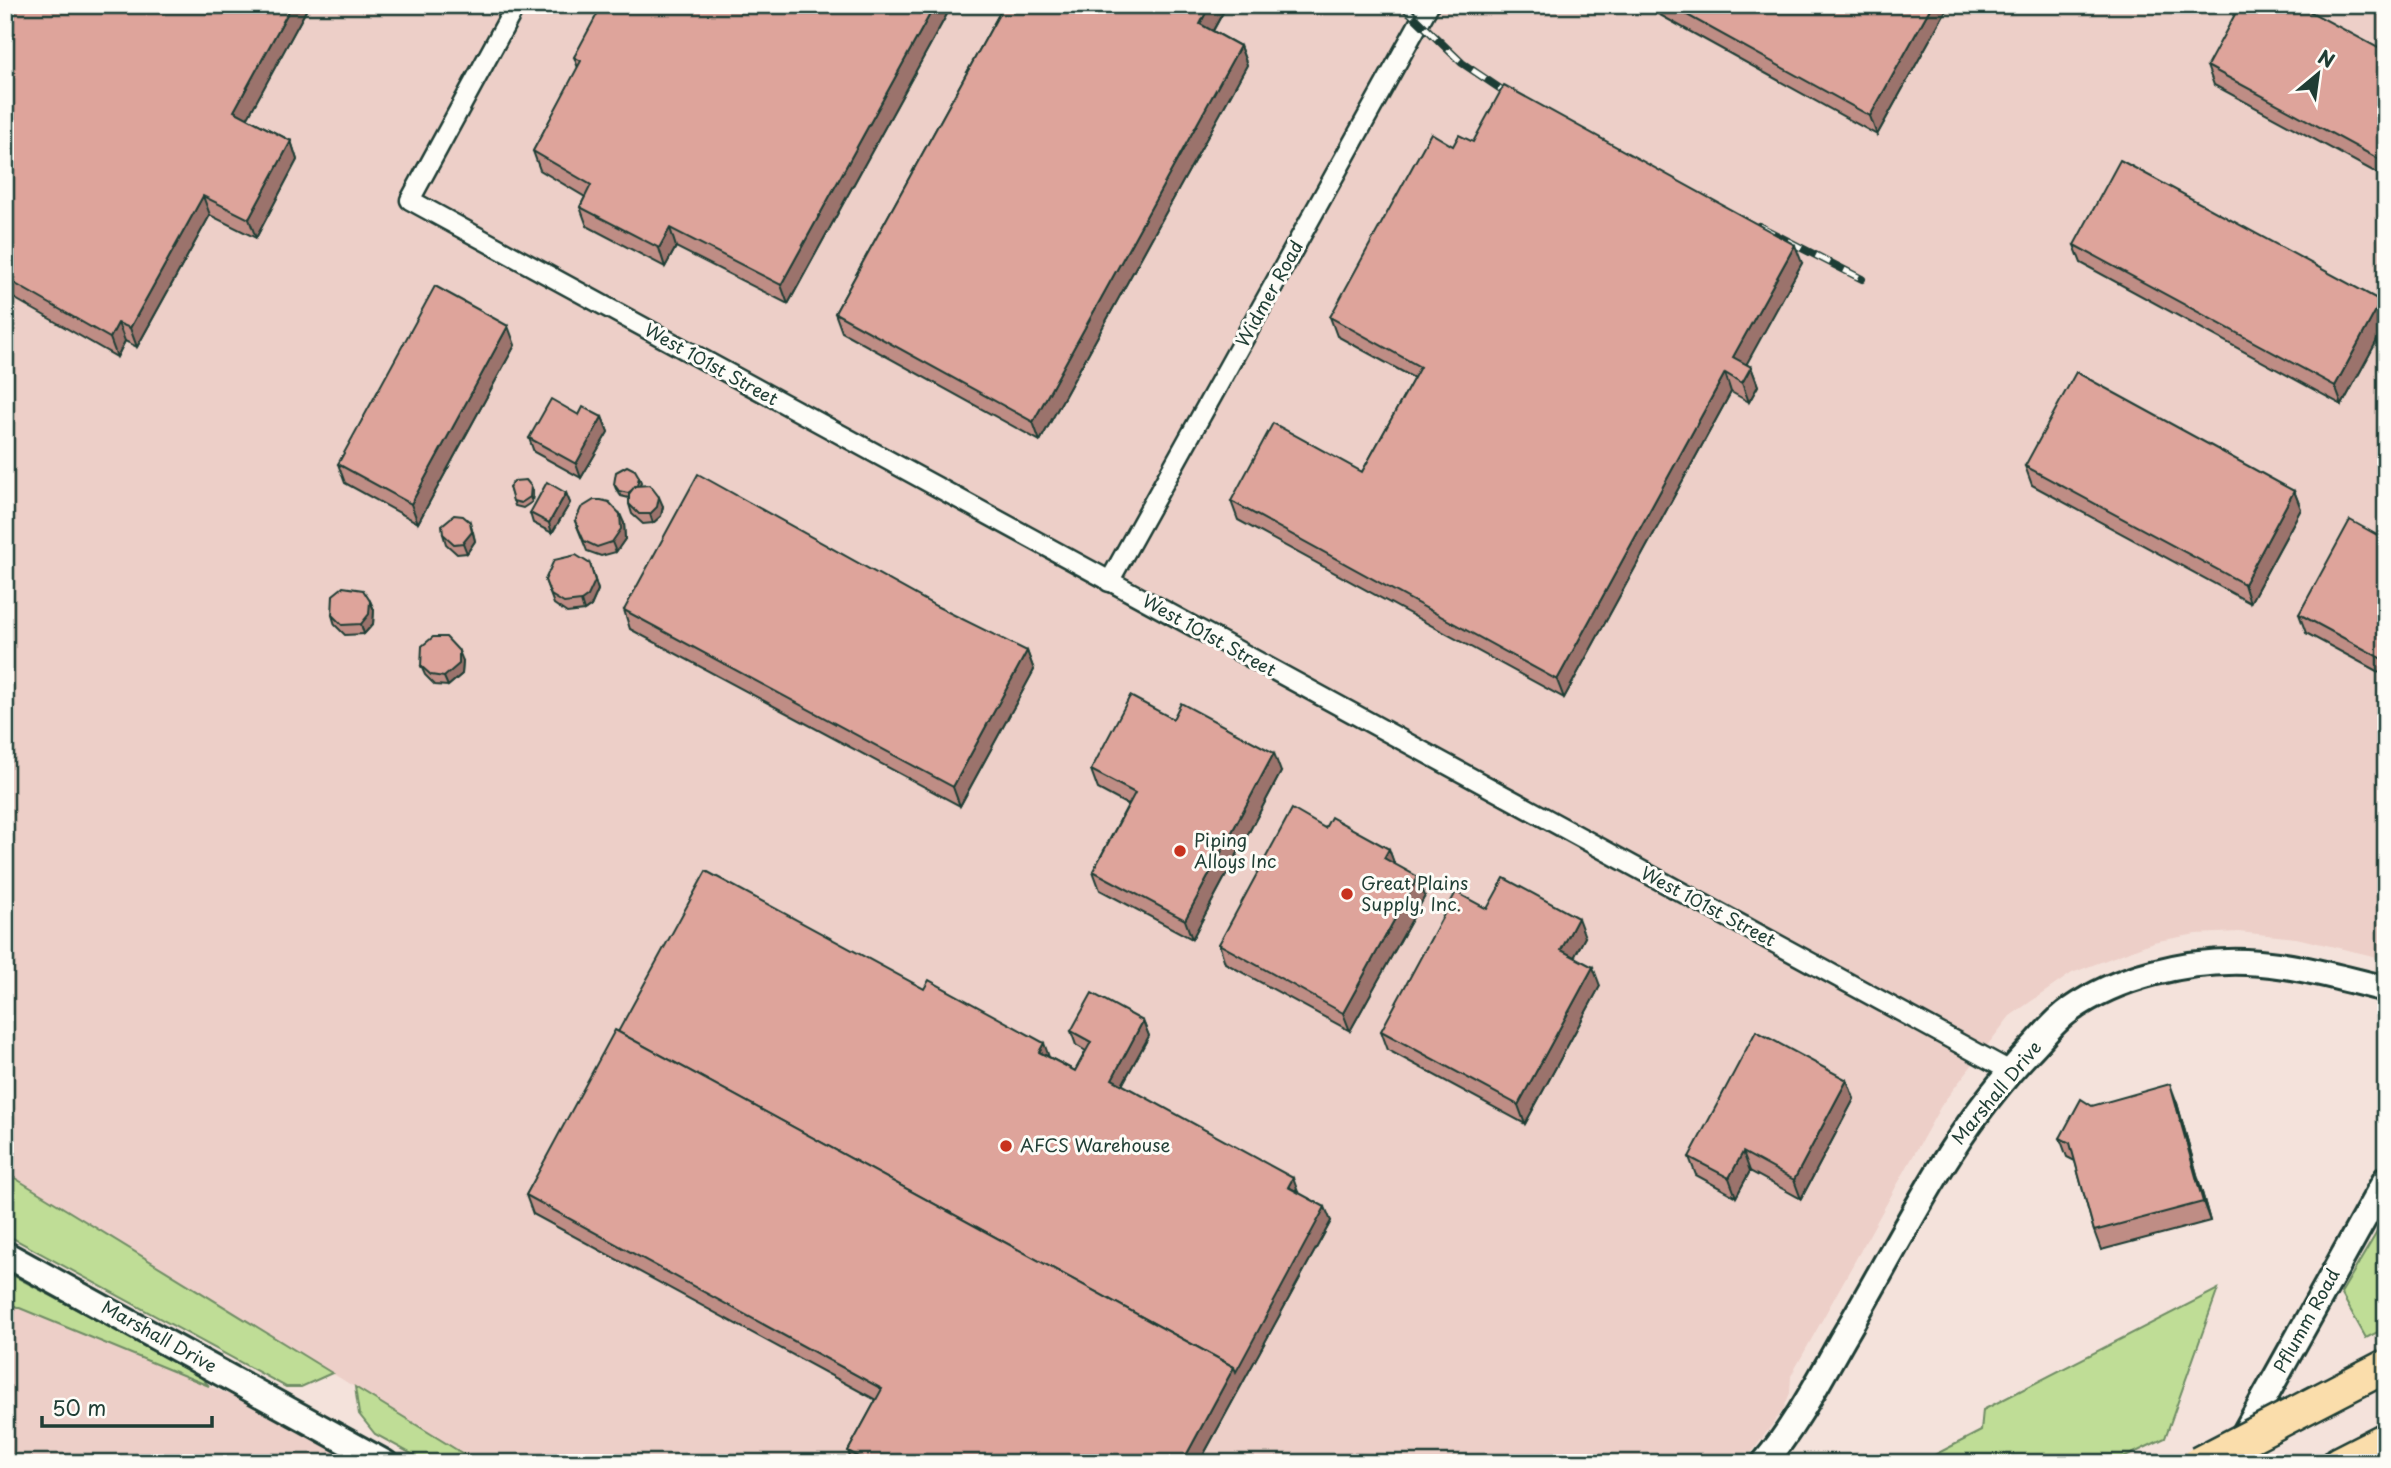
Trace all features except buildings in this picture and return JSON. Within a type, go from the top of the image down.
[{"type":"highway","points":[[2199,1463],[2386,1366]]},
{"type":"highway","points":[[2339,1463],[2386,1438]]},
{"type":"street","name":"West 101st Street","points":[[516,5],[410,200],[2010,1071]]},
{"type":"street","name":"Widmer Road","points":[[1109,582],[1429,5]]},
{"type":"street","name":"Marshall Drive","points":[[1764,1463],[1812,1392],[1956,1138],[2010,1071],[2068,1011],[2109,989],[2150,974],[2201,964],[2245,962],[2297,967],[2386,989]]},
{"type":"street","name":"Pflumm Road","points":[[2228,1463],[2386,1179]]},
{"type":"street","name":"Marshall Drive","points":[[5,1254],[385,1463]]},
{"type":"shaded area","points":[[5,5],[2386,5],[2386,959],[2296,938],[2239,932],[2196,934],[2153,942],[2072,973],[2010,1016],[1942,1104],[1791,1376],[1790,1393],[1783,1410],[1744,1463],[478,1463],[5,1172]]},
{"type":"shaded area","points":[[5,1302],[240,1399],[357,1463],[5,1463]]},
{"type":"green space","points":[[5,1172],[332,1373],[301,1387],[286,1387],[5,1234]]},
{"type":"green space","points":[[2386,1217],[2386,1328],[2366,1338],[2341,1293]]},
{"type":"green space","points":[[5,1271],[199,1375],[209,1386],[5,1302]]},
{"type":"green space","points":[[2218,1289],[2165,1438],[2113,1463],[1919,1463],[1981,1431],[1983,1410]]},
{"type":"green space","points":[[355,1387],[478,1463],[428,1463],[375,1434],[359,1414]]},
{"type":"railway","points":[[1402,5],[1462,63],[1517,100]]},
{"type":"railway","points":[[1759,226],[1862,279]]},
{"type":"place","name":"Piping Alloys Inc","points":[[1180,851]]},
{"type":"place","name":"Great Plains Supply, Inc.","points":[[1347,894]]},
{"type":"place","name":"AFCS Warehouse","points":[[1006,1146]]}]
